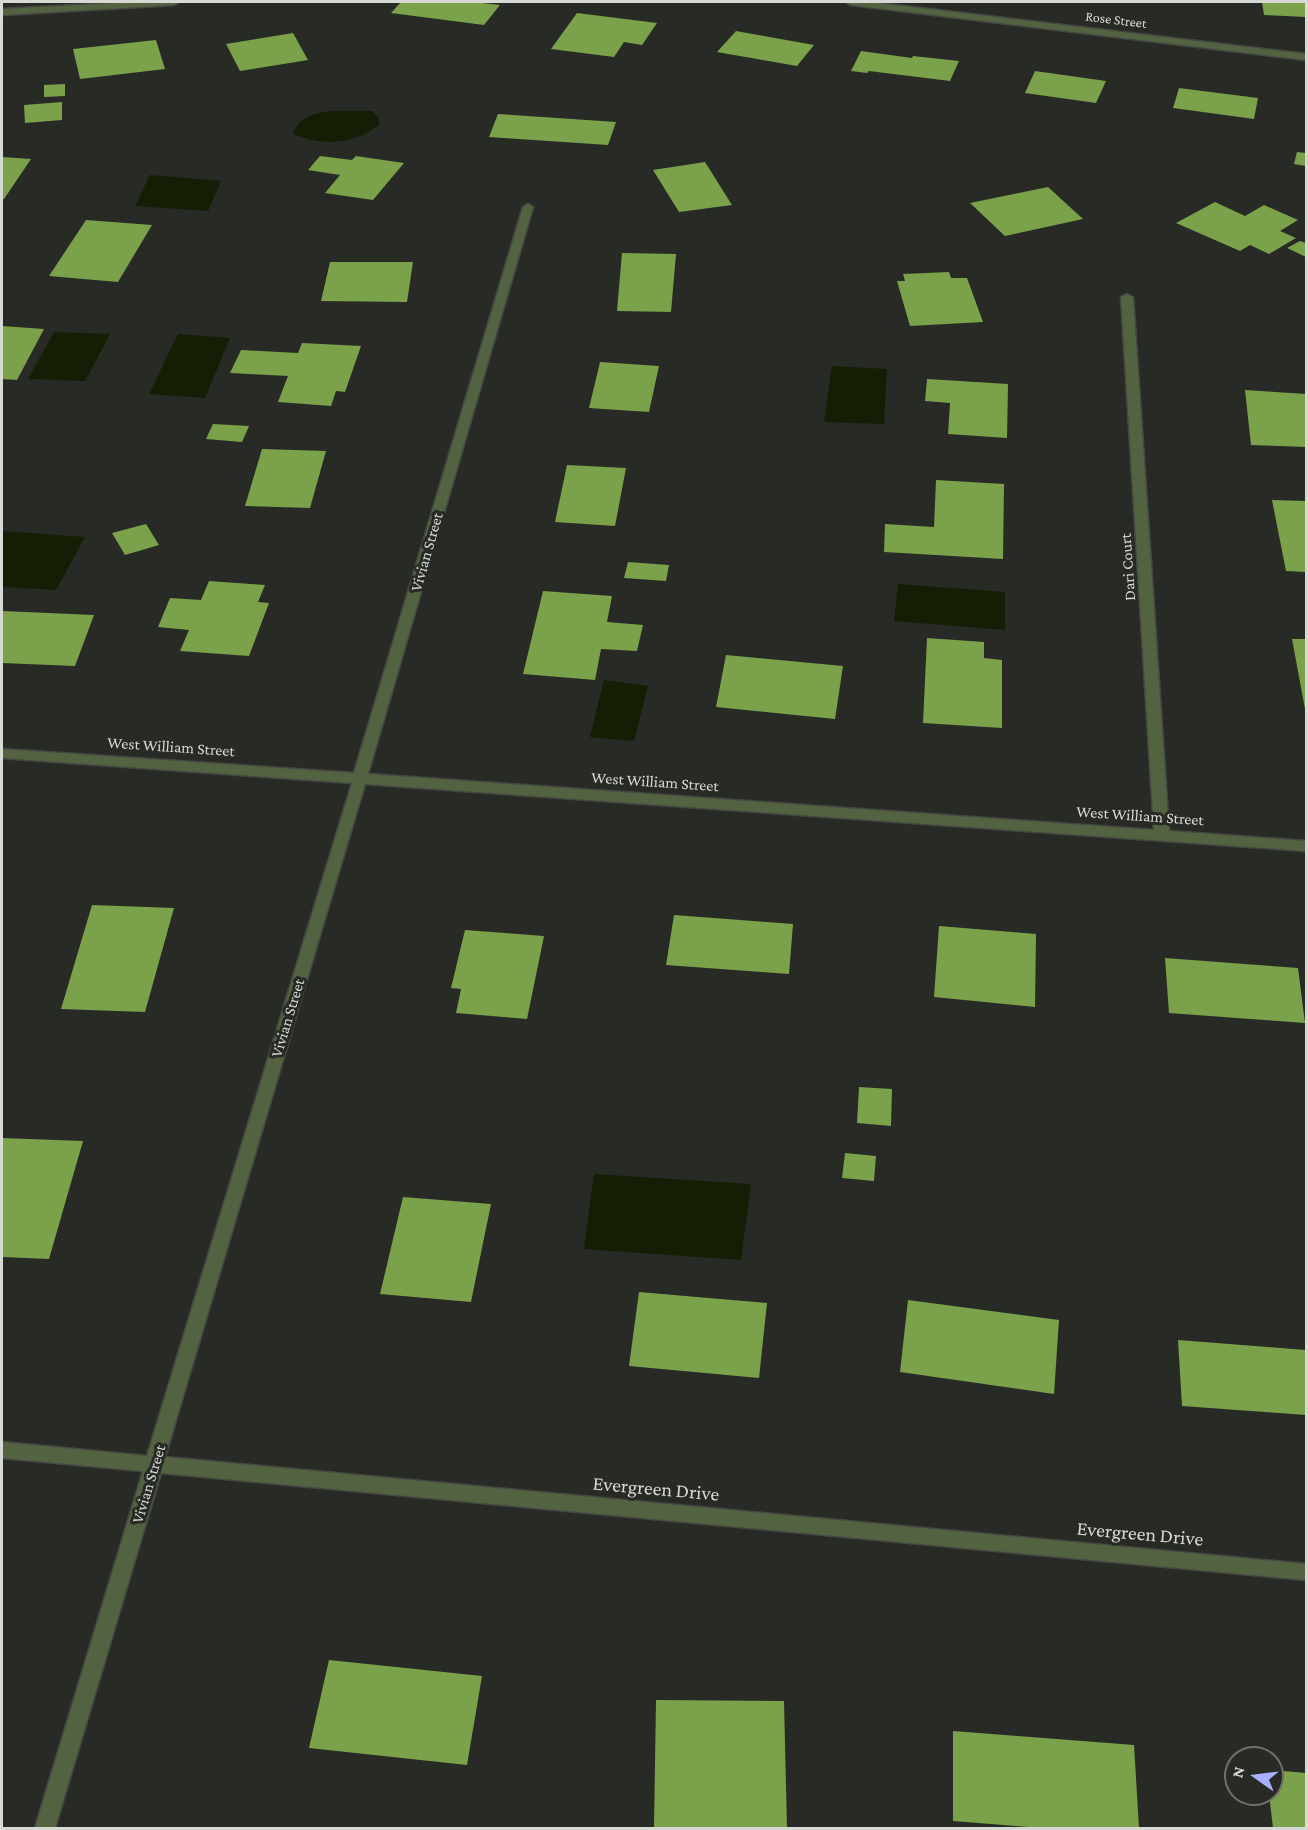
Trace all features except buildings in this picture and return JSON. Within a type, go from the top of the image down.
[{"type":"street","points":[[2,12],[174,2]]},
{"type":"street","name":"Rose Street","points":[[850,2],[1306,57]]},
{"type":"street","name":"Vivian Street","points":[[45,1828],[360,778],[528,207]]},
{"type":"street","name":"Dari Court","points":[[1127,297],[1162,836]]},
{"type":"street","name":"West William Street","points":[[2,753],[1306,846]]},
{"type":"street","name":"Evergreen Drive","points":[[2,1450],[1306,1572]]},
{"type":"shaded area","points":[[330,111],[373,111],[379,119],[379,125],[359,137],[337,142],[304,138],[293,134],[299,123],[307,117]]},
{"type":"shaded area","points":[[150,175],[221,181],[208,211],[135,206]]},
{"type":"shaded area","points":[[54,332],[110,334],[85,381],[28,379]]},
{"type":"shaded area","points":[[178,334],[230,338],[205,398],[149,394]]},
{"type":"shaded area","points":[[832,366],[887,369],[884,424],[824,422]]},
{"type":"shaded area","points":[[2,531],[85,537],[56,590],[2,587]]},
{"type":"shaded area","points":[[898,584],[1005,592],[1005,630],[894,621]]},
{"type":"shaded area","points":[[604,680],[648,686],[634,741],[590,737]]},
{"type":"shaded area","points":[[594,1174],[751,1184],[741,1260],[584,1249]]}]
